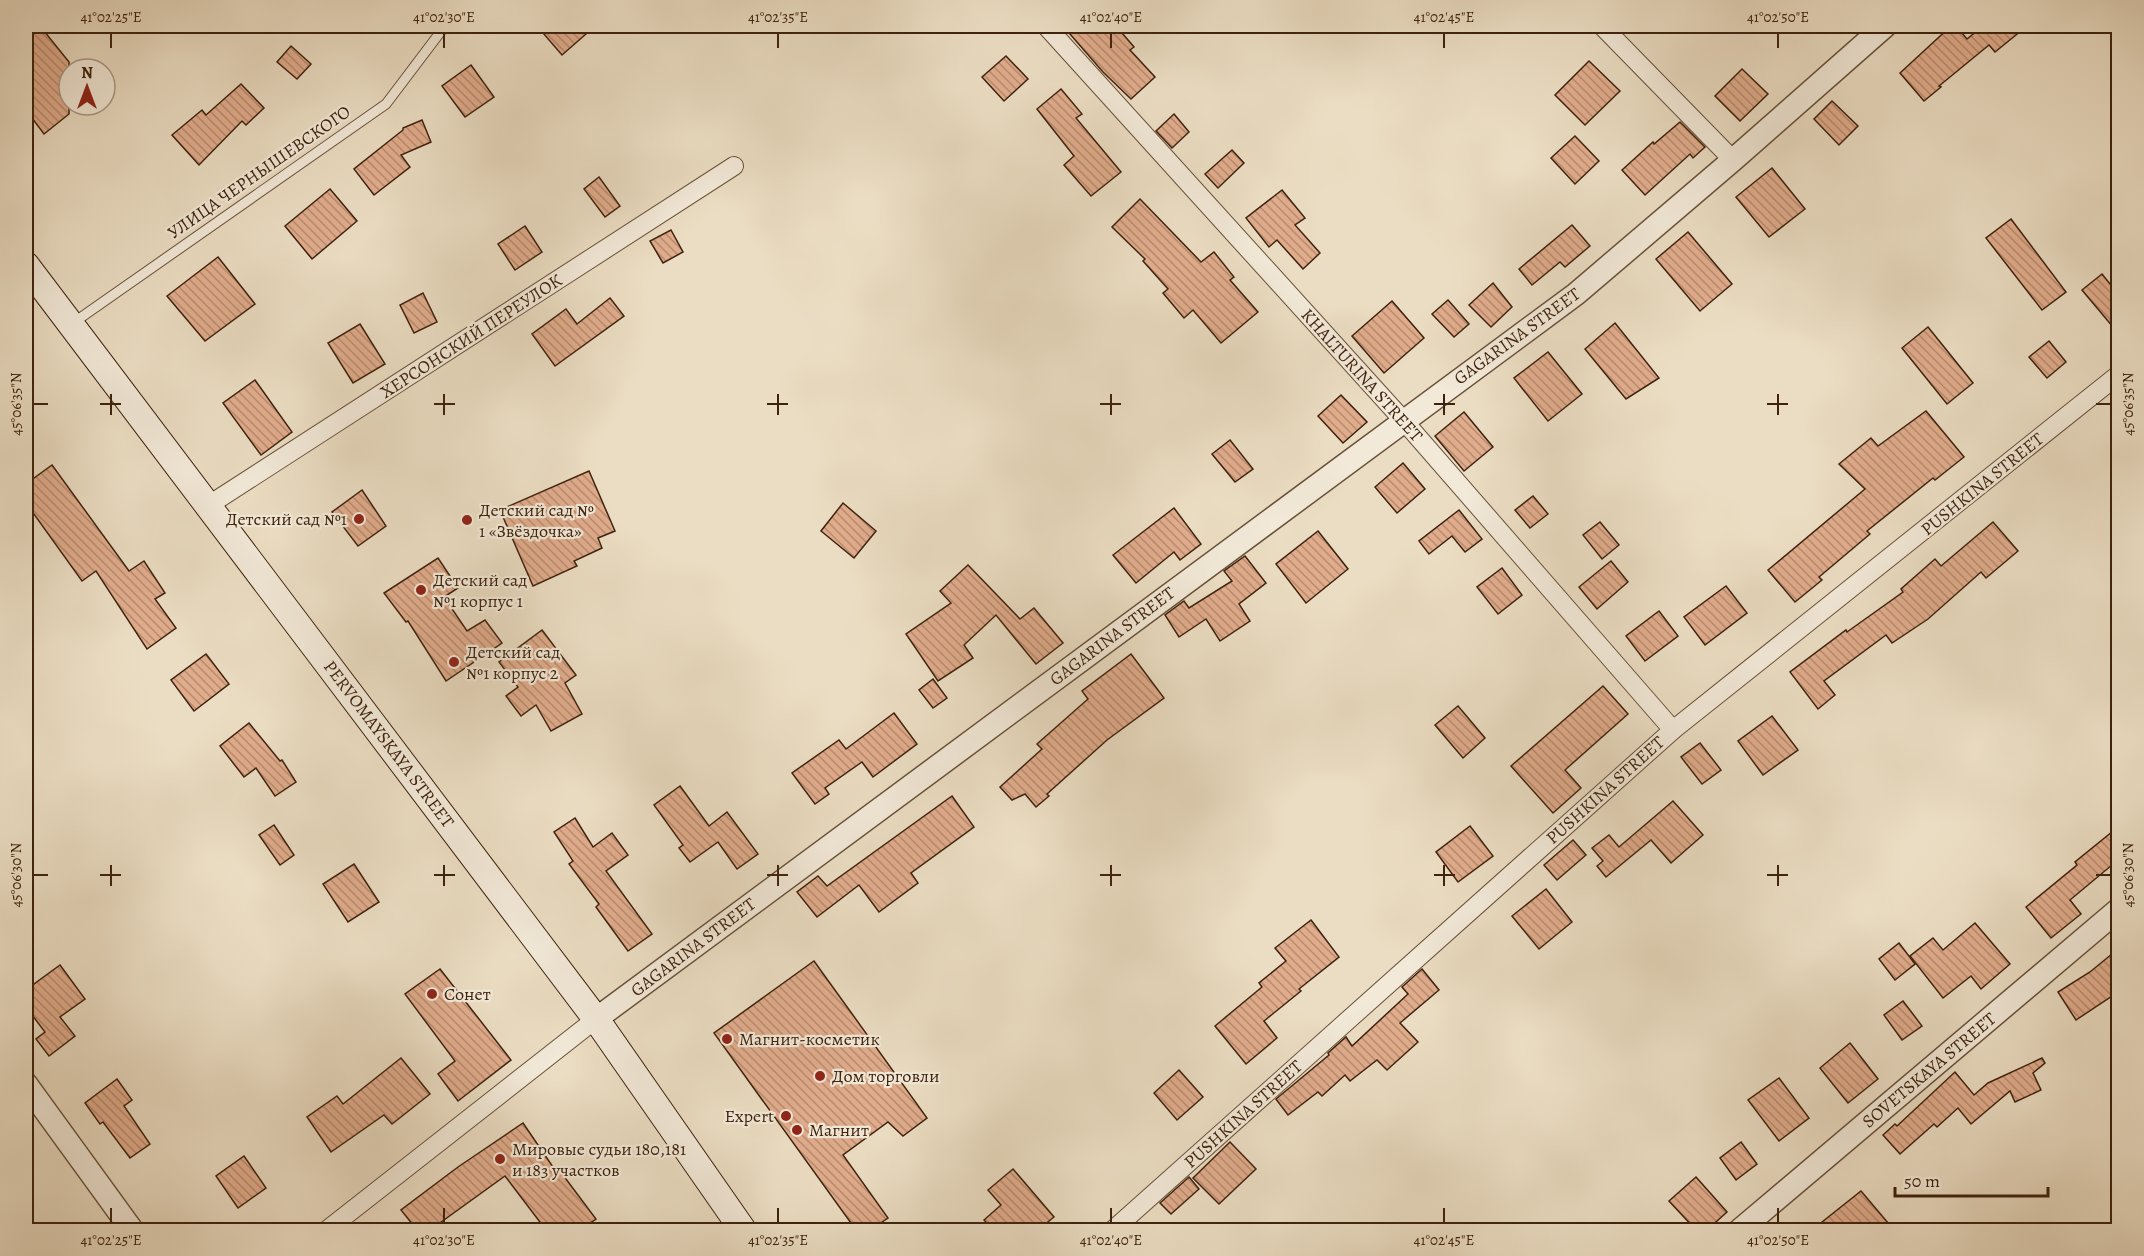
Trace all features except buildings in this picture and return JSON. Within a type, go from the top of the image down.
[{"type":"main road","name":"PERVOMAYSKAYA STREET","points":[[30,279],[71,324],[596,1019],[743,1230]]},
{"type":"street","name":"KHALTURINA STREET","points":[[1046,26],[1403,420],[1673,730]]},
{"type":"street","points":[[1602,26],[1733,160]]},
{"type":"street","name":"GAGARINA STREET","points":[[327,1230],[596,1019],[1576,294],[1885,26]]},
{"type":"street","name":"ХЕРСОНСКИЙ ПЕРЕУЛОК","points":[[209,505],[734,166]]},
{"type":"street","name":"PUSHKINA STREET","points":[[1113,1230],[1673,730],[2118,375]]},
{"type":"street","name":"SOVETSKAYA STREET","points":[[1740,1230],[2118,910]]},
{"type":"street","points":[[26,1084],[132,1230]]},
{"type":"lane","name":"УЛИЦА ЧЕРНЫШЕВСКОГО","points":[[71,324],[386,104],[445,26]]},
{"type":"place","name":"Детский сад №1","points":[[359,519]]},
{"type":"place","name":"Детский сад № 1 «Звёздочка»","points":[[467,520]]},
{"type":"place","name":"Детский сад №1 корпус 1","points":[[421,590]]},
{"type":"place","name":"Детский сад №1 корпус 2","points":[[454,662]]},
{"type":"place","name":"Сонет","points":[[432,994]]},
{"type":"place","name":"Магнит-косметик","points":[[727,1039]]},
{"type":"place","name":"Дом торговли","points":[[820,1076]]},
{"type":"place","name":"Expert","points":[[786,1116]]},
{"type":"place","name":"Магнит","points":[[797,1130]]},
{"type":"place","name":"Мировые судьи 180,181 и 183 участков","points":[[500,1159]]}]
